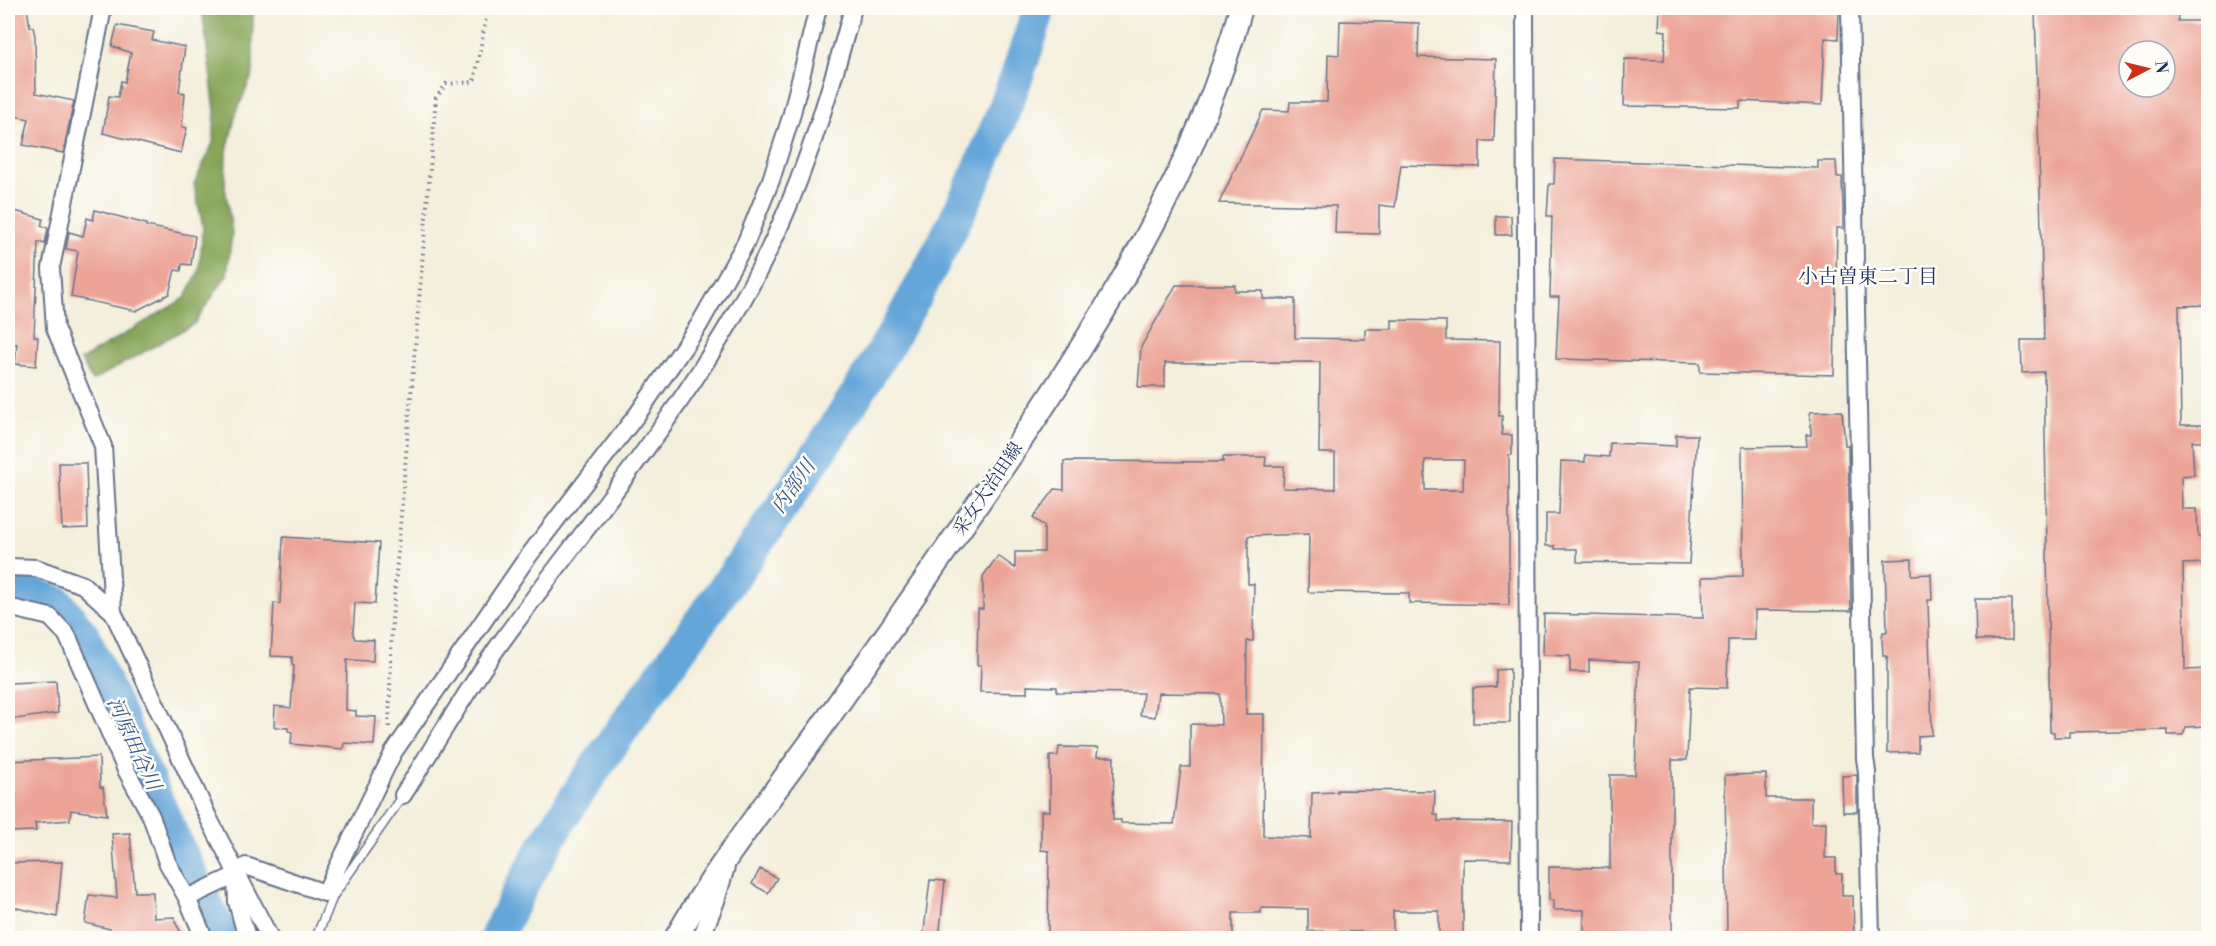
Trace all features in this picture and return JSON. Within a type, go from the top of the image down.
[{"type":"main road","name":"采女大治田線","points":[[676,939],[729,858],[948,550],[1091,330],[1146,234],[1184,161],[1228,55],[1241,8]]},
{"type":"street","points":[[103,8],[51,268],[55,328],[104,447],[113,612],[236,875],[270,939]]},
{"type":"street","points":[[189,897],[236,875],[246,866],[329,895],[393,753],[524,562],[639,412],[699,325],[746,242],[771,180],[791,117],[818,8]]},
{"type":"street","points":[[403,795],[503,639],[691,387],[734,316],[774,240],[805,165],[853,8]]},
{"type":"street","points":[[1525,8],[1529,939]]},
{"type":"street","points":[[1851,8],[1864,758],[1867,772],[1871,939]]},
{"type":"street","points":[[8,567],[36,568],[83,585],[113,612]]},
{"type":"street","points":[[8,607],[50,617],[67,635],[126,771],[152,816],[166,862],[189,897],[204,939]]},
{"type":"street","points":[[701,939],[729,858]]},
{"type":"street","points":[[236,875],[237,902],[247,939]]},
{"type":"lane","points":[[316,939],[329,895],[403,795]]},
{"type":"path","points":[[393,753],[388,719],[392,621],[436,98],[446,84],[474,82],[488,8]]},
{"type":"green space","points":[[202,8],[253,8],[253,73],[236,113],[226,155],[225,187],[232,233],[227,275],[194,324],[92,381],[81,360],[185,298],[199,271],[203,227],[194,184],[213,143],[215,111]]},
{"type":"building","points":[[8,8],[27,8],[30,27],[33,27],[35,36],[36,93],[74,101],[63,153],[23,145],[29,119],[10,115]]},
{"type":"building","points":[[1660,8],[1839,8],[1838,39],[1825,38],[1822,105],[1740,101],[1740,108],[1624,106],[1625,59],[1664,60],[1666,31],[1659,30]]},
{"type":"building","points":[[2035,8],[2177,8],[2178,21],[2208,21],[2208,305],[2179,306],[2181,425],[2208,425],[2208,441],[2192,441],[2194,475],[2181,476],[2182,509],[2197,509],[2198,537],[2204,536],[2205,563],[2183,564],[2185,670],[2208,669],[2208,726],[2186,727],[2183,735],[2168,735],[2168,730],[2069,732],[2069,737],[2054,737],[2054,732],[2050,732],[2044,372],[2022,373],[2021,340],[2044,340]]},
{"type":"building","points":[[1340,21],[1419,23],[1418,57],[1496,59],[1494,141],[1480,141],[1480,167],[1401,165],[1395,207],[1379,205],[1379,234],[1335,233],[1336,206],[1219,203],[1263,110],[1289,111],[1290,102],[1327,102],[1328,54],[1339,55]]},
{"type":"building","points":[[117,25],[154,32],[152,40],[185,47],[179,92],[185,93],[182,127],[187,128],[181,153],[103,133],[109,96],[118,97],[121,81],[125,82],[131,53],[112,46]]},
{"type":"building","points":[[1555,159],[1818,168],[1818,161],[1836,161],[1837,177],[1842,177],[1843,228],[1837,228],[1834,375],[1700,372],[1700,363],[1556,359],[1559,297],[1550,297],[1552,216],[1547,216],[1549,184],[1554,184]]},
{"type":"building","points":[[8,209],[43,219],[41,226],[48,228],[45,244],[38,242],[34,336],[38,337],[36,366],[15,364],[17,344],[8,343]]},
{"type":"building","points":[[95,210],[146,224],[146,226],[195,236],[191,265],[182,264],[181,271],[175,270],[169,294],[136,311],[71,297],[78,251],[66,249],[69,232],[83,236],[87,218],[93,220]]},
{"type":"building","points":[[1496,216],[1511,216],[1512,235],[1496,235]]},
{"type":"building","points":[[1176,285],[1235,285],[1235,291],[1263,291],[1263,299],[1295,299],[1295,338],[1365,339],[1365,329],[1392,329],[1392,320],[1446,321],[1446,340],[1500,341],[1499,416],[1502,416],[1502,435],[1512,435],[1512,455],[1509,455],[1509,605],[1409,603],[1409,593],[1308,592],[1309,534],[1248,536],[1248,584],[1254,584],[1253,641],[1247,641],[1246,714],[1264,714],[1263,836],[1311,838],[1312,793],[1337,792],[1337,790],[1435,791],[1434,815],[1438,815],[1438,821],[1512,822],[1511,860],[1463,859],[1463,939],[1439,939],[1439,911],[1393,911],[1393,932],[1308,931],[1308,909],[1261,908],[1261,913],[1233,913],[1233,939],[1048,939],[1049,851],[1041,850],[1041,811],[1050,811],[1050,756],[1058,756],[1059,747],[1098,748],[1097,757],[1114,757],[1113,820],[1121,820],[1121,823],[1174,824],[1181,767],[1190,767],[1190,724],[1221,725],[1220,694],[1158,693],[1155,717],[1140,715],[1143,693],[1057,692],[1057,687],[1027,686],[1027,693],[980,692],[981,665],[977,665],[978,609],[983,609],[983,576],[998,556],[1015,568],[1015,552],[1044,552],[1044,526],[1033,518],[1055,489],[1064,490],[1064,461],[1223,462],[1223,457],[1266,457],[1265,466],[1284,466],[1283,488],[1335,489],[1335,453],[1319,453],[1320,362],[1165,363],[1165,387],[1138,387],[1141,347]],"holes":[[[1425,460],[1464,460],[1463,490],[1425,490]]]},
{"type":"building","points":[[1842,411],[1845,445],[1848,445],[1851,611],[1755,610],[1755,640],[1728,640],[1727,688],[1690,687],[1687,760],[1672,760],[1672,938],[1584,938],[1584,910],[1553,910],[1553,900],[1549,900],[1549,867],[1610,868],[1610,775],[1635,775],[1639,662],[1589,660],[1589,672],[1570,672],[1570,656],[1543,655],[1544,614],[1703,618],[1702,577],[1743,576],[1742,447],[1807,446],[1806,435],[1811,435],[1810,412]]},
{"type":"building","points":[[1676,435],[1697,435],[1689,564],[1577,562],[1577,549],[1555,549],[1555,546],[1546,546],[1546,514],[1559,514],[1561,461],[1585,462],[1585,455],[1609,457],[1610,443],[1676,446]]},
{"type":"building","points":[[59,463],[86,463],[88,528],[62,529]]},
{"type":"building","points":[[283,537],[379,543],[375,604],[355,603],[353,633],[355,639],[374,640],[373,661],[347,660],[346,710],[356,711],[356,716],[376,717],[374,745],[344,743],[343,749],[291,744],[292,732],[288,731],[288,728],[274,727],[275,706],[291,708],[294,665],[292,665],[292,657],[271,656],[274,603],[280,604]]},
{"type":"building","points":[[1912,559],[1912,575],[1931,574],[1932,600],[1928,600],[1932,735],[1918,736],[1918,752],[1887,753],[1887,656],[1883,656],[1882,638],[1883,632],[1887,632],[1885,560]]},
{"type":"building","points":[[1975,599],[2012,599],[2012,640],[1976,640]]},
{"type":"building","points":[[1510,669],[1510,723],[1473,723],[1473,688],[1496,687],[1496,670]]},
{"type":"building","points":[[56,681],[58,713],[8,720],[8,683]]},
{"type":"building","points":[[99,757],[100,787],[103,787],[107,815],[71,810],[70,820],[35,823],[36,831],[8,832],[8,761]]},
{"type":"building","points":[[1766,774],[1766,798],[1811,798],[1811,823],[1826,822],[1825,858],[1836,858],[1836,874],[1842,874],[1842,896],[1853,896],[1854,939],[1727,939],[1725,775]]},
{"type":"building","points":[[1857,775],[1857,812],[1843,812],[1842,776]]},
{"type":"building","points":[[130,833],[135,892],[153,892],[154,918],[175,917],[175,922],[185,939],[109,939],[110,929],[85,923],[89,895],[117,898],[112,834]]},
{"type":"building","points":[[62,862],[57,917],[8,906],[8,863]]},
{"type":"building","points":[[760,869],[777,878],[768,893],[752,884]]},
{"type":"building","points":[[930,880],[945,881],[939,939],[923,939]]},
{"type":"waterway","name":"内部川","points":[[496,938],[518,893],[569,807],[626,723],[813,462],[903,318],[943,244],[980,167],[1012,89],[1039,8]]},
{"type":"waterway","name":"河原田谷川","points":[[8,589],[22,590],[58,603],[84,637],[177,846],[223,938]]},
{"type":"district","name":"小古曽東二丁目","points":[[1868,277]]}]
